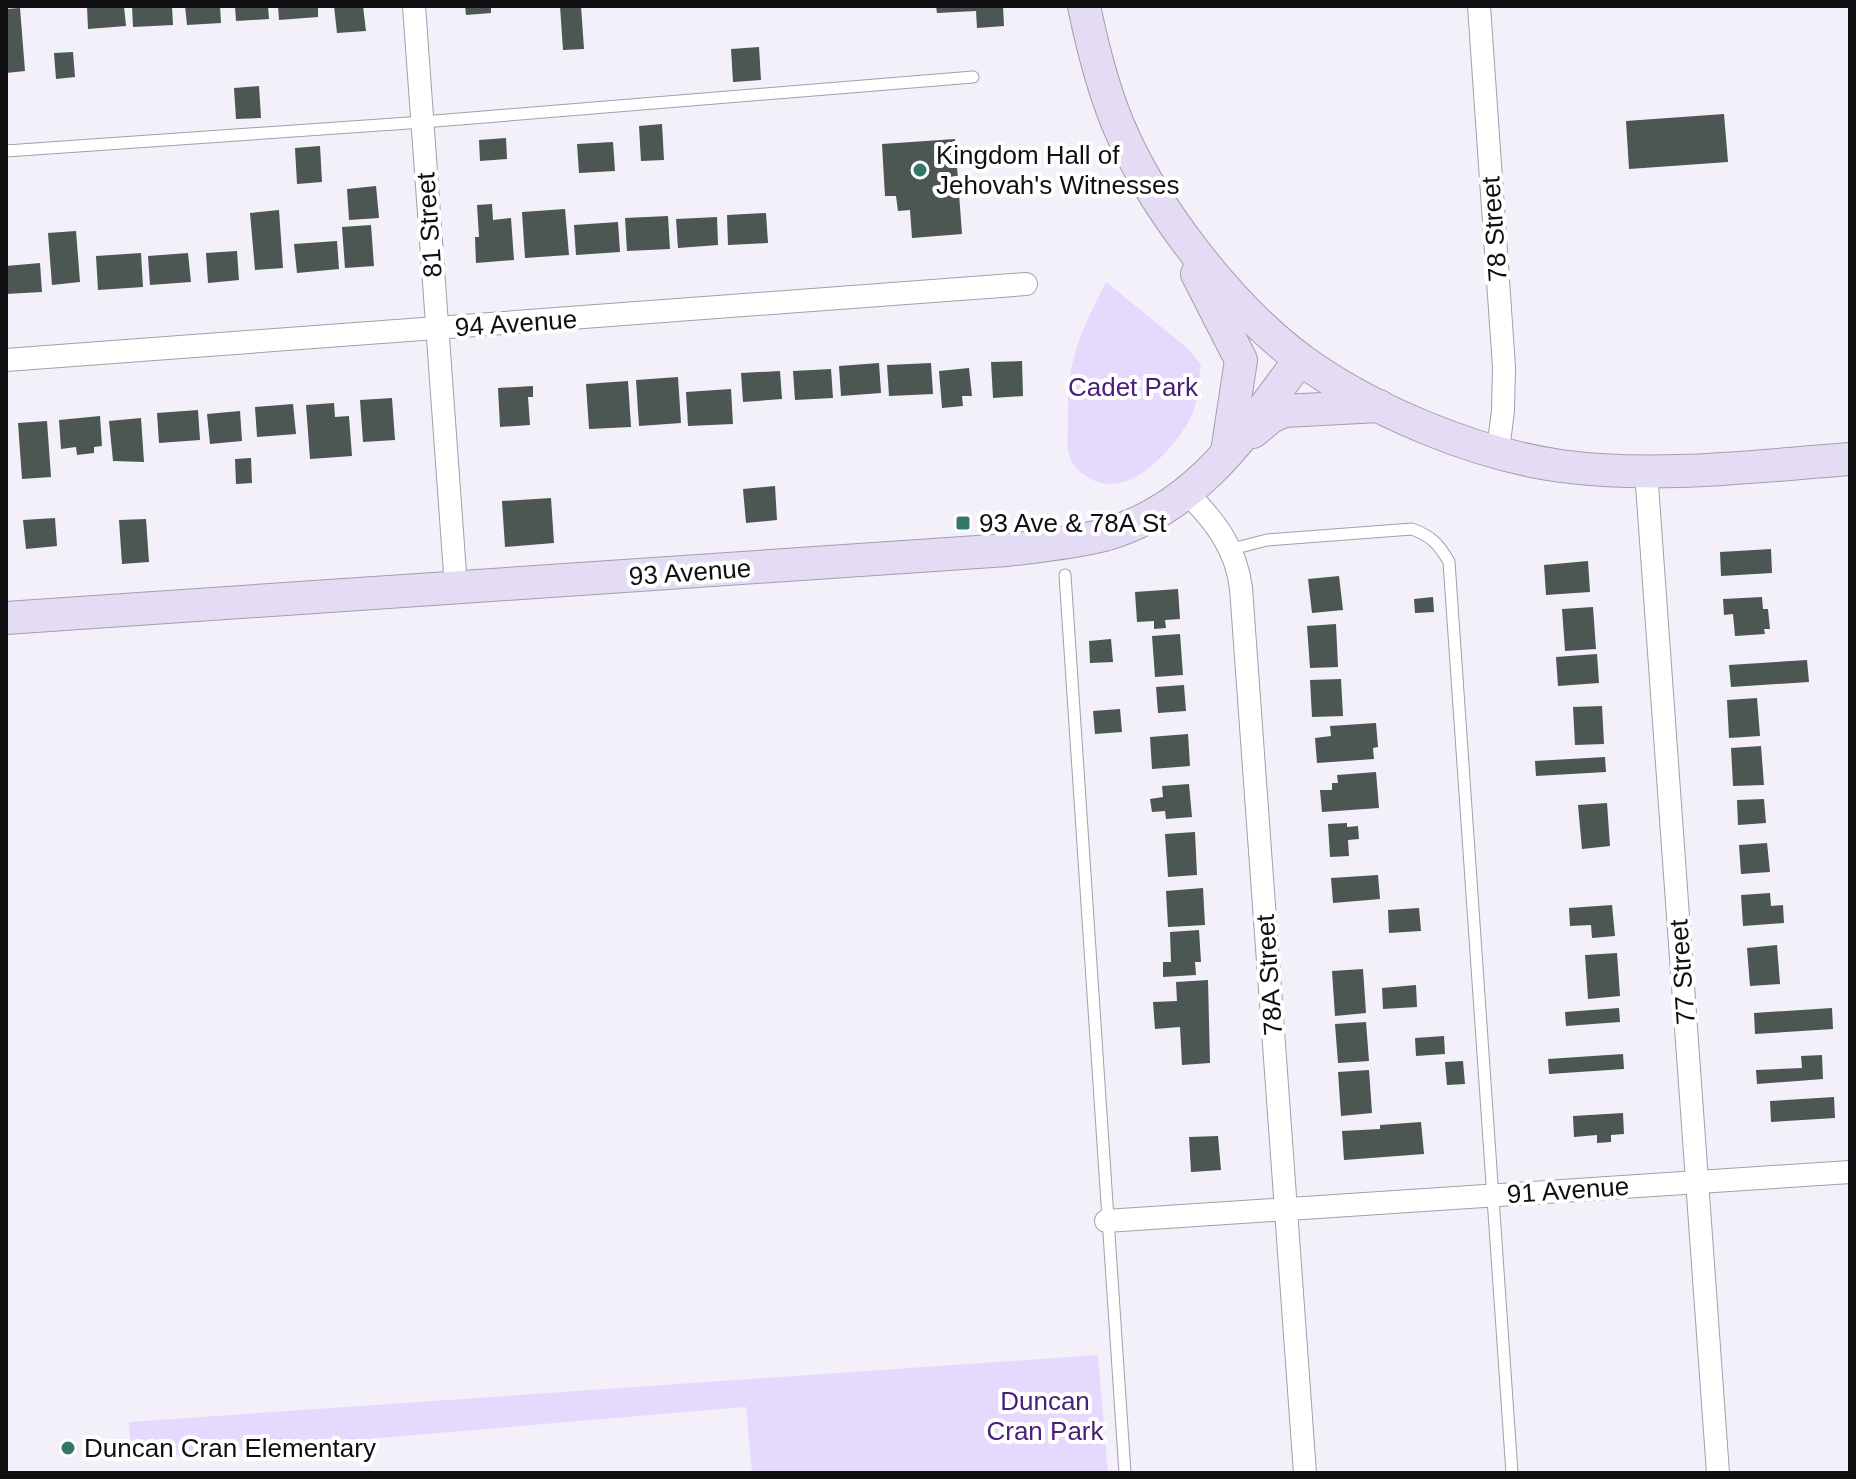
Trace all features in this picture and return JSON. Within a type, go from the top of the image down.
[{"type":"main road","points":[[1084,6],[1093,49],[1117,122],[1241,360],[1227,455]]},
{"type":"main road","points":[[1166,213],[1239,305],[1300,359],[1416,425],[1558,466],[1646,471],[1850,459]]},
{"type":"main road","name":"93 Avenue","points":[[6,618],[1007,550],[1066,543],[1127,527],[1187,493],[1227,455],[1300,359]]},
{"type":"main road","points":[[1227,455],[1271,417],[1284,411],[1379,406]]},
{"type":"street","name":"81 Street","points":[[414,6],[456,587]]},
{"type":"street","name":"78 Street","points":[[1479,6],[1504,367],[1498,451]]},
{"type":"street","name":"94 Avenue","points":[[6,360],[1026,284]]},
{"type":"street","name":"77 Street","points":[[1646,471],[1718,1473]]},
{"type":"street","name":"78A Street","points":[[1187,493],[1211,517],[1232,549],[1239,568],[1305,1473]]},
{"type":"street","name":"91 Avenue","points":[[1106,1221],[1850,1172]]},
{"type":"lane","points":[[6,151],[423,122],[973,77]]},
{"type":"lane","points":[[1232,549],[1267,540],[1412,529],[1429,535],[1449,562],[1512,1473]]},
{"type":"lane","points":[[1065,575],[1125,1473]]},
{"type":"green space","name":"Cadet Park","points":[[1106,282],[1186,347],[1201,364],[1194,409],[1171,447],[1133,478],[1105,484],[1091,479],[1071,461],[1068,399],[1076,348]]},
{"type":"green space","name":"Duncan Cran Park","points":[[1098,1355],[1108,1473],[752,1473],[746,1407],[131,1459],[129,1422]]},
{"type":"building","points":[[87,6],[124,6],[126,26],[88,29]]},
{"type":"building","points":[[132,6],[172,6],[173,25],[133,27]]},
{"type":"building","points":[[185,6],[220,6],[221,23],[187,25]]},
{"type":"building","points":[[235,6],[268,6],[269,19],[236,21]]},
{"type":"building","points":[[278,6],[318,6],[318,17],[279,20]]},
{"type":"building","points":[[334,6],[363,6],[366,31],[337,33]]},
{"type":"building","points":[[465,6],[491,6],[491,13],[466,15]]},
{"type":"building","points":[[560,6],[581,6],[584,49],[563,50]]},
{"type":"building","points":[[936,6],[1003,6],[1004,26],[977,28],[976,11],[937,13]]},
{"type":"building","points":[[20,8],[25,71],[6,73],[6,9]]},
{"type":"building","points":[[759,47],[761,80],[733,82],[731,49]]},
{"type":"building","points":[[73,52],[75,77],[56,79],[54,53]]},
{"type":"building","points":[[259,86],[261,118],[236,119],[234,88]]},
{"type":"building","points":[[1724,114],[1728,162],[1629,169],[1626,121]]},
{"type":"building","points":[[662,124],[664,160],[641,161],[639,126]]},
{"type":"building","points":[[506,138],[507,159],[480,161],[479,140]]},
{"type":"building","name":"Kingdom Hall of Jehovah's Witnesses","points":[[955,139],[962,234],[912,238],[910,210],[898,211],[896,196],[885,196],[882,144]]},
{"type":"building","points":[[613,142],[615,171],[579,173],[577,144]]},
{"type":"building","points":[[320,146],[322,182],[297,184],[295,148]]},
{"type":"building","points":[[376,186],[379,218],[349,220],[347,189]]},
{"type":"building","points":[[492,204],[493,220],[511,218],[514,260],[476,263],[475,237],[479,237],[477,205]]},
{"type":"building","points":[[565,209],[569,255],[525,258],[522,212]]},
{"type":"building","points":[[279,210],[283,268],[255,270],[250,213]]},
{"type":"building","points":[[766,213],[768,243],[728,245],[727,215]]},
{"type":"building","points":[[668,216],[670,249],[627,251],[625,218]]},
{"type":"building","points":[[717,217],[718,245],[678,248],[676,219]]},
{"type":"building","points":[[618,222],[620,252],[576,255],[574,225]]},
{"type":"building","points":[[371,225],[374,266],[345,268],[342,227]]},
{"type":"building","points":[[76,231],[80,282],[52,285],[48,233]]},
{"type":"building","points":[[337,241],[339,269],[297,273],[294,244]]},
{"type":"building","points":[[237,251],[239,280],[208,283],[206,253]]},
{"type":"building","points":[[141,253],[143,287],[98,290],[96,256]]},
{"type":"building","points":[[188,253],[191,282],[150,285],[148,256]]},
{"type":"building","points":[[40,263],[42,292],[6,294],[6,266]]},
{"type":"building","points":[[1022,361],[1023,396],[993,398],[991,362]]},
{"type":"building","points":[[879,363],[881,393],[841,396],[839,366]]},
{"type":"building","points":[[931,363],[933,394],[889,396],[887,365]]},
{"type":"building","points":[[969,368],[972,396],[962,396],[963,406],[942,408],[939,371]]},
{"type":"building","points":[[831,369],[833,398],[795,400],[793,371]]},
{"type":"building","points":[[780,371],[782,399],[743,402],[741,373]]},
{"type":"building","points":[[678,377],[681,423],[639,426],[636,380]]},
{"type":"building","points":[[628,381],[631,427],[589,429],[586,384]]},
{"type":"building","points":[[533,386],[533,397],[528,397],[530,425],[500,427],[498,388]]},
{"type":"building","points":[[731,389],[733,424],[688,426],[686,392]]},
{"type":"building","points":[[392,398],[395,440],[363,442],[360,400]]},
{"type":"building","points":[[334,403],[335,417],[349,416],[352,456],[310,459],[306,405]]},
{"type":"building","points":[[293,404],[296,434],[257,437],[255,407]]},
{"type":"building","points":[[198,410],[200,440],[159,443],[157,413]]},
{"type":"building","points":[[240,411],[242,441],[210,444],[207,414]]},
{"type":"building","points":[[100,416],[102,446],[94,447],[94,453],[77,455],[76,447],[61,449],[59,420]]},
{"type":"building","points":[[141,418],[144,462],[113,461],[109,421]]},
{"type":"building","points":[[47,421],[51,477],[22,479],[18,423]]},
{"type":"building","points":[[251,458],[252,483],[236,484],[235,459]]},
{"type":"building","points":[[775,486],[777,520],[746,523],[743,489]]},
{"type":"building","points":[[551,498],[554,543],[505,547],[502,501]]},
{"type":"building","points":[[55,518],[57,546],[26,549],[23,520]]},
{"type":"building","points":[[146,519],[149,562],[122,564],[119,520]]},
{"type":"building","points":[[1771,549],[1772,573],[1721,576],[1720,552]]},
{"type":"building","points":[[1588,561],[1590,592],[1546,595],[1544,565]]},
{"type":"building","points":[[1339,576],[1343,610],[1312,613],[1308,579]]},
{"type":"building","points":[[1178,589],[1180,619],[1165,620],[1166,628],[1154,629],[1154,621],[1137,622],[1135,592]]},
{"type":"building","points":[[1433,597],[1434,612],[1415,613],[1414,599]]},
{"type":"building","points":[[1762,597],[1763,609],[1768,609],[1770,629],[1764,629],[1765,634],[1735,636],[1733,614],[1724,615],[1723,599]]},
{"type":"building","points":[[1593,607],[1596,649],[1565,651],[1562,609]]},
{"type":"building","points":[[1336,624],[1338,667],[1310,668],[1307,626]]},
{"type":"building","points":[[1180,634],[1183,675],[1155,677],[1152,636]]},
{"type":"building","points":[[1111,639],[1113,662],[1090,663],[1089,641]]},
{"type":"building","points":[[1597,654],[1599,683],[1558,686],[1556,657]]},
{"type":"building","points":[[1807,660],[1809,682],[1731,687],[1729,665]]},
{"type":"building","points":[[1341,679],[1343,716],[1312,717],[1310,680]]},
{"type":"building","points":[[1184,685],[1186,711],[1158,713],[1156,687]]},
{"type":"building","points":[[1757,698],[1760,736],[1729,738],[1727,700]]},
{"type":"building","points":[[1602,706],[1604,744],[1575,745],[1573,707]]},
{"type":"building","points":[[1120,709],[1122,732],[1095,734],[1093,711]]},
{"type":"building","points":[[1376,723],[1378,747],[1373,748],[1374,759],[1317,763],[1315,738],[1331,736],[1330,726]]},
{"type":"building","points":[[1188,734],[1190,766],[1152,769],[1150,737]]},
{"type":"building","points":[[1761,746],[1764,785],[1733,786],[1731,748]]},
{"type":"building","points":[[1605,757],[1606,772],[1536,776],[1535,761]]},
{"type":"building","points":[[1376,772],[1379,808],[1322,812],[1320,790],[1332,790],[1332,783],[1338,783],[1337,775]]},
{"type":"building","points":[[1189,784],[1192,817],[1166,819],[1165,811],[1152,812],[1150,799],[1163,797],[1162,786]]},
{"type":"building","points":[[1764,799],[1766,823],[1738,825],[1737,800]]},
{"type":"building","points":[[1607,803],[1610,846],[1582,849],[1578,805]]},
{"type":"building","points":[[1347,823],[1347,827],[1358,826],[1359,839],[1348,840],[1349,856],[1330,857],[1328,824]]},
{"type":"building","points":[[1195,832],[1197,875],[1168,877],[1165,834]]},
{"type":"building","points":[[1767,843],[1770,872],[1741,874],[1739,845]]},
{"type":"building","points":[[1378,875],[1380,899],[1333,903],[1331,878]]},
{"type":"building","points":[[1203,888],[1205,925],[1168,927],[1166,891]]},
{"type":"building","points":[[1770,893],[1771,906],[1783,905],[1784,923],[1743,926],[1741,895]]},
{"type":"building","points":[[1612,905],[1615,936],[1592,938],[1591,925],[1570,926],[1569,908]]},
{"type":"building","points":[[1419,908],[1421,931],[1389,933],[1388,910]]},
{"type":"building","points":[[1199,930],[1201,962],[1195,962],[1196,975],[1163,977],[1163,962],[1171,962],[1170,932]]},
{"type":"building","points":[[1777,945],[1780,984],[1750,986],[1747,948]]},
{"type":"building","points":[[1617,953],[1620,996],[1588,999],[1585,955]]},
{"type":"building","points":[[1363,969],[1366,1013],[1335,1016],[1332,971]]},
{"type":"building","points":[[1208,980],[1210,1063],[1182,1065],[1180,1027],[1155,1029],[1153,1002],[1177,1001],[1176,982]]},
{"type":"building","points":[[1416,985],[1417,1007],[1383,1009],[1382,988]]},
{"type":"building","points":[[1619,1008],[1620,1022],[1566,1026],[1565,1012]]},
{"type":"building","points":[[1832,1008],[1833,1029],[1755,1034],[1754,1013]]},
{"type":"building","points":[[1366,1022],[1369,1061],[1338,1063],[1335,1024]]},
{"type":"building","points":[[1444,1036],[1445,1054],[1416,1056],[1415,1038]]},
{"type":"building","points":[[1623,1054],[1624,1069],[1549,1074],[1548,1059]]},
{"type":"building","points":[[1822,1055],[1823,1079],[1757,1084],[1756,1070],[1802,1068],[1801,1056]]},
{"type":"building","points":[[1463,1061],[1465,1084],[1447,1085],[1445,1062]]},
{"type":"building","points":[[1369,1070],[1372,1113],[1341,1116],[1338,1072]]},
{"type":"building","points":[[1834,1097],[1835,1118],[1771,1122],[1770,1101]]},
{"type":"building","points":[[1623,1113],[1624,1134],[1611,1135],[1611,1142],[1597,1143],[1597,1135],[1574,1137],[1573,1116]]},
{"type":"building","points":[[1421,1122],[1424,1154],[1344,1160],[1342,1131]]},
{"type":"building","points":[[1218,1136],[1221,1170],[1191,1172],[1189,1137]]},
{"type":"place","name":"Kingdom Hall of Jehovah's Witnesses","points":[[920,170]]},
{"type":"place","name":"93 Ave & 78A St","points":[[963,523]]},
{"type":"place","name":"Duncan Cran Elementary","points":[[68,1448]]}]
